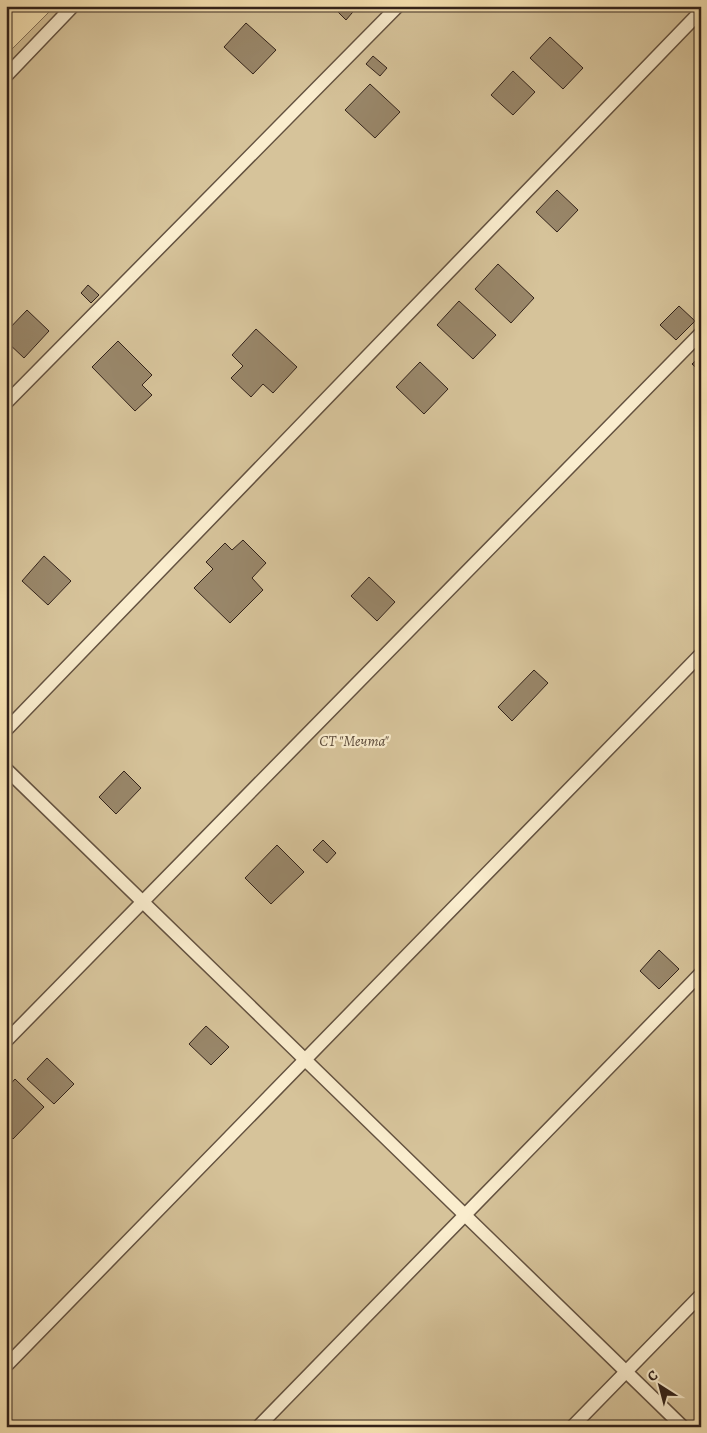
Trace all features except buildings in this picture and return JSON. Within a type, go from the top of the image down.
[{"type":"lane","points":[[6,76],[73,6]]},
{"type":"lane","points":[[6,403],[398,6]]},
{"type":"lane","points":[[6,730],[701,11]]},
{"type":"lane","points":[[6,1041],[701,333]]},
{"type":"lane","points":[[6,1366],[701,654]]},
{"type":"lane","points":[[6,769],[683,1427]]},
{"type":"lane","points":[[258,1427],[701,973]]},
{"type":"lane","points":[[572,1427],[701,1294]]},
{"type":"green space","name":"СТ \"Мечта\"","points":[[55,6],[701,6],[701,1427],[6,1427],[6,55]]}]
